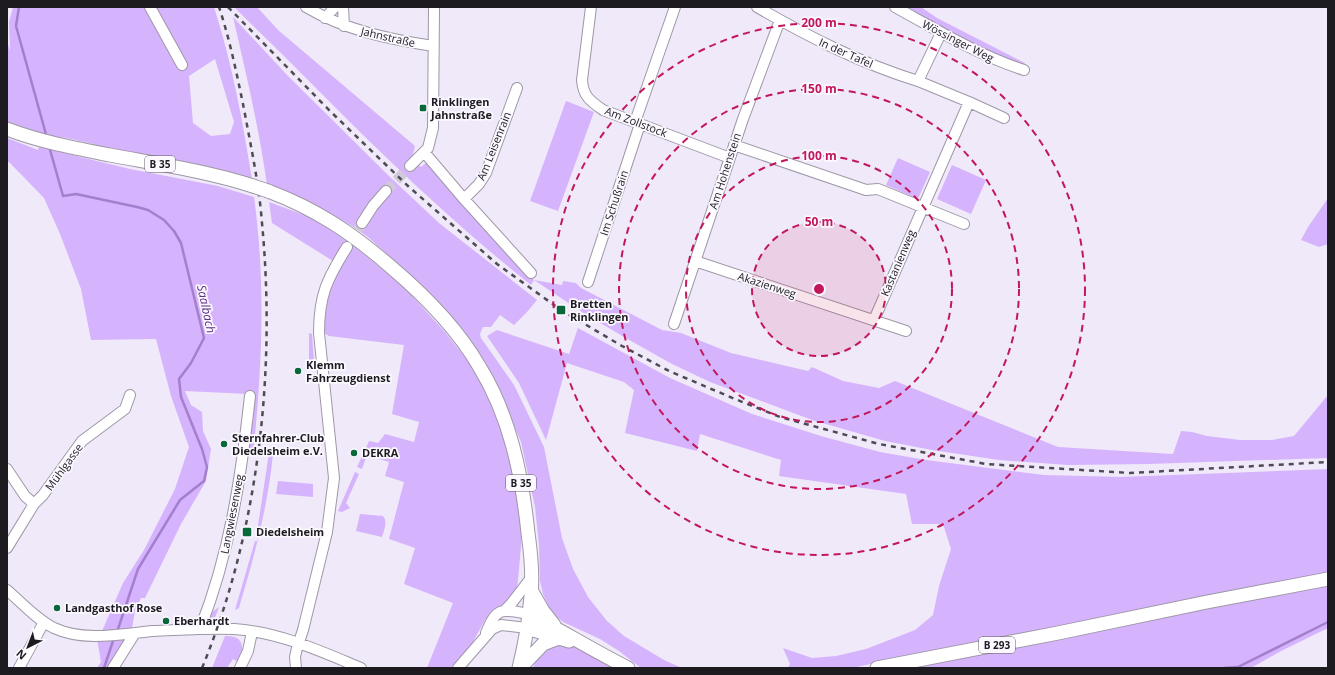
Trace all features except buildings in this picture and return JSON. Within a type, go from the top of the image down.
[{"type":"main road","name":"B 35","points":[[7,129],[30,138],[67,147],[203,172],[268,191],[311,209],[364,244],[409,282],[439,313],[464,343],[479,365],[492,389],[504,416],[517,462],[526,510],[531,584],[529,614],[519,668]]},
{"type":"main road","name":"B 293","points":[[877,668],[1328,579]]},
{"type":"main road","points":[[531,584],[543,611],[558,633]]},
{"type":"main road","points":[[529,614],[558,633],[583,644],[628,668]]},
{"type":"main road","points":[[527,628],[558,633]]},
{"type":"main road","points":[[519,668],[543,644],[558,633]]},
{"type":"street","points":[[150,7],[182,65]]},
{"type":"street","name":"Jahnstraße","points":[[306,7],[325,18],[344,26],[396,40],[433,46]]},
{"type":"street","points":[[325,18],[335,7]]},
{"type":"street","points":[[343,7],[344,26]]},
{"type":"street","points":[[410,166],[424,152],[430,142],[434,128],[434,7]]},
{"type":"street","name":"Am Zollstock","points":[[591,7],[582,80],[583,90],[588,98],[602,110],[730,158]]},
{"type":"street","name":"Im Schußrain","points":[[588,282],[637,123],[675,7]]},
{"type":"street","name":"In der Tafel","points":[[757,7],[832,49],[888,72],[969,102],[1004,118]]},
{"type":"street","name":"Wössinger Weg","points":[[895,7],[1000,62],[1024,70]]},
{"type":"street","name":"Am Hohenstein","points":[[674,324],[743,119],[780,20]]},
{"type":"street","points":[[918,82],[941,32]]},
{"type":"street","name":"Am Leisenrain","points":[[464,199],[479,184],[486,172],[518,88]]},
{"type":"street","name":"Kastanienweg","points":[[874,320],[969,102]]},
{"type":"street","points":[[734,145],[866,190],[878,189],[964,224]]},
{"type":"street","points":[[424,152],[531,273]]},
{"type":"street","points":[[362,222],[386,191]]},
{"type":"street","points":[[296,668],[295,657],[298,643],[304,630],[327,532],[334,478],[319,333],[319,315],[322,296],[328,279],[347,248]]},
{"type":"street","name":"Akazienweg","points":[[695,261],[906,331]]},
{"type":"street","name":"Mühlgasse","points":[[7,548],[34,504],[43,495],[82,441],[125,409],[130,395]]},
{"type":"street","name":"Langwiesenweg","points":[[200,629],[219,576],[232,524],[244,455],[250,396]]},
{"type":"street","points":[[7,469],[25,496],[34,504]]},
{"type":"street","points":[[484,637],[491,620],[497,614],[505,610],[531,584]]},
{"type":"street","points":[[7,590],[44,622],[67,633],[85,636],[200,629],[235,629],[279,637],[361,668]]},
{"type":"street","points":[[505,610],[529,614]]},
{"type":"street","points":[[19,668],[44,622]]},
{"type":"street","points":[[458,668],[484,637],[492,630],[501,625],[527,628]]},
{"type":"street","points":[[240,668],[248,652],[252,632]]},
{"type":"street","points":[[113,668],[135,633]]},
{"type":"shaded area","points":[[13,7],[214,7],[236,93],[252,180],[67,138],[42,135],[7,123],[7,41],[10,51],[9,22]],"holes":[[[215,59],[234,122],[230,134],[211,136],[193,123],[189,76]]]},
{"type":"shaded area","points":[[234,7],[257,7],[278,30],[415,146],[412,158],[421,167],[427,162],[515,263],[534,280],[531,285],[437,205],[407,177]]},
{"type":"shaded area","points":[[899,7],[921,7],[937,18],[1025,63],[1022,68]]},
{"type":"shaded area","points":[[233,17],[288,76],[389,176],[439,223],[537,300],[514,325],[500,315],[491,327],[483,327],[480,334],[481,338],[514,385],[544,447],[562,538],[573,569],[588,597],[607,621],[624,636],[664,660],[682,668],[641,668],[600,639],[563,622],[551,612],[543,594],[540,581],[539,545],[535,507],[521,442],[486,363],[455,321],[413,278],[368,237],[352,226],[313,204],[267,185],[256,122]]},
{"type":"shaded area","points":[[566,101],[594,112],[558,211],[530,201]]},
{"type":"shaded area","points":[[7,138],[38,150],[39,147],[130,169],[218,186],[254,197],[260,262],[261,326],[259,391],[253,455],[241,454],[248,394],[185,391],[191,405],[202,412],[203,431],[211,449],[206,481],[181,524],[145,598],[141,598],[135,611],[132,628],[102,631],[123,583],[144,550],[175,489],[189,447],[171,396],[156,339],[91,340],[81,289],[60,234],[44,198],[7,161]]},
{"type":"shaded area","points":[[898,158],[930,172],[918,199],[886,185]]},
{"type":"shaded area","points":[[952,165],[986,180],[971,214],[937,199]]},
{"type":"shaded area","points":[[1328,198],[1328,244],[1319,247],[1301,240],[1308,227]]},
{"type":"shaded area","points":[[269,202],[307,216],[329,229],[355,247],[405,288],[445,332],[471,365],[487,393],[507,444],[515,473],[522,535],[517,588],[513,595],[503,605],[491,613],[485,620],[469,649],[450,668],[427,668],[453,603],[404,584],[415,548],[389,539],[404,482],[385,476],[389,462],[367,455],[362,469],[357,467],[369,441],[378,443],[385,434],[414,442],[419,422],[392,414],[404,345],[329,336],[324,333],[324,308],[329,290],[341,266],[272,223]]},
{"type":"shaded area","points":[[534,280],[562,285],[563,281],[576,283],[581,288],[662,330],[681,333],[731,353],[808,371],[812,367],[843,381],[879,388],[895,381],[1058,447],[1173,454],[1181,431],[1240,440],[1272,440],[1294,436],[1328,395],[1328,458],[1068,465],[999,460],[885,441],[812,420],[710,382],[672,364],[624,337],[585,314]]},
{"type":"shaded area","points":[[578,328],[670,378],[752,414],[821,436],[880,452],[926,460],[1044,475],[1121,477],[1328,469],[1328,573],[943,648],[852,668],[788,668],[790,664],[783,648],[812,658],[836,656],[866,649],[915,630],[933,615],[939,586],[951,549],[943,524],[912,524],[906,494],[779,476],[781,460],[700,434],[697,451],[625,433],[634,390],[624,382],[567,363],[546,440],[519,383],[487,336],[497,330],[569,354]]},
{"type":"shaded area","points":[[309,333],[312,334],[314,360],[309,360]]},
{"type":"shaded area","points":[[269,453],[273,454],[271,473],[268,492],[256,548],[239,608],[235,610],[255,541],[257,541],[259,533],[257,532]]},
{"type":"shaded area","points":[[355,472],[359,474],[346,503],[350,508],[342,512],[338,511]]},
{"type":"shaded area","points":[[278,481],[313,484],[313,497],[276,494]]},
{"type":"shaded area","points":[[360,514],[383,516],[385,529],[382,537],[356,531]]},
{"type":"shaded area","points":[[1328,584],[1328,628],[1281,651],[1251,668],[901,668]]},
{"type":"shaded area","points":[[219,607],[213,623],[208,622],[208,615]]},
{"type":"shaded area","points":[[128,636],[108,668],[97,668],[101,662],[97,639]]},
{"type":"shaded area","points":[[225,636],[231,636],[239,640],[242,652],[239,663],[233,659],[227,668],[212,668]]},
{"type":"shaded area","points":[[552,644],[569,644],[617,668],[533,668],[536,660]]},
{"type":"waterway","name":"Saalbach","points":[[19,7],[16,26],[47,138]]},
{"type":"waterway","name":"Saalbach","points":[[49,146],[63,196],[76,194],[148,210],[164,220],[174,231],[181,243],[204,338],[191,363],[179,379],[181,397],[202,449],[207,467],[204,481],[180,500],[138,569],[117,632]]},
{"type":"waterway","points":[[1224,668],[1238,667],[1328,622]]},
{"type":"waterway","name":"Saalbach","points":[[104,668],[114,638]]},
{"type":"tunnel","points":[[386,191],[410,166]]},
{"type":"tunnel","points":[[350,243],[362,223]]},
{"type":"railway","points":[[202,668],[222,615],[250,506],[259,449],[267,336],[266,279],[259,194],[239,83],[219,7]]},
{"type":"railway","points":[[228,7],[331,112],[408,186],[497,264],[561,310],[622,346],[669,371],[735,399],[780,417],[879,444],[986,464],[1130,473],[1328,462]]},
{"type":"place","name":"Rinklingen Jahnstraße","points":[[423,108]]},
{"type":"place","name":"Bretten Rinklingen","points":[[561,310]]},
{"type":"place","name":"Klemm Fahrzeugdienst","points":[[298,371]]},
{"type":"place","name":"Sternfahrer-Club Diedelsheim e.V.","points":[[224,444]]},
{"type":"place","name":"DEKRA","points":[[354,453]]},
{"type":"place","name":"Diedelsheim","points":[[247,532]]},
{"type":"place","name":"Landgasthof Rose","points":[[57,608]]},
{"type":"place","name":"Eberhardt","points":[[166,621]]}]
